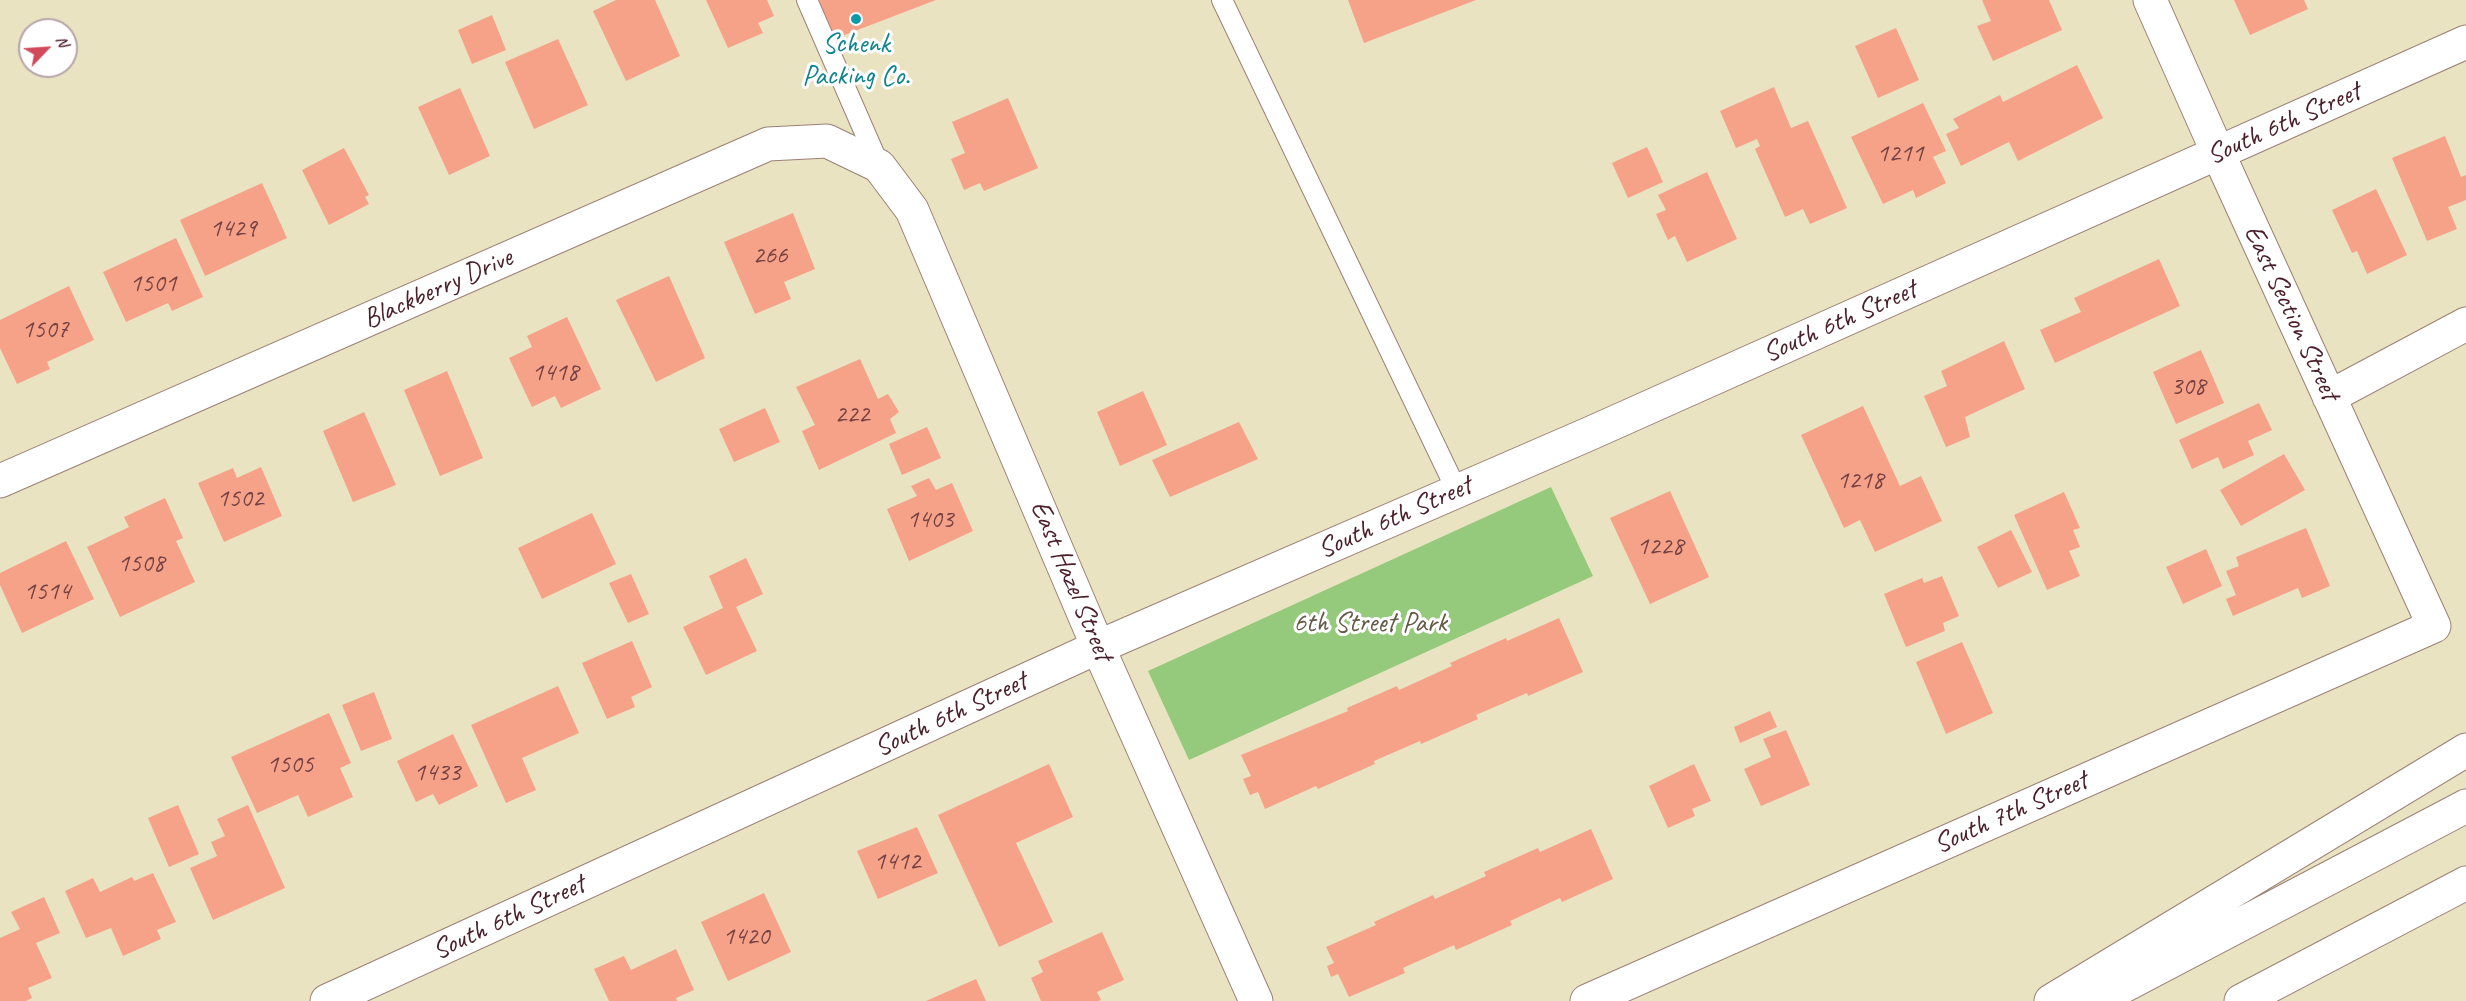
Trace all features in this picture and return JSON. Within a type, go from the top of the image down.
[{"type":"main road","name":"East Section Street","points":[[2150,0],[2434,626]]},
{"type":"main road","name":"South 6th Street","points":[[327,1001],[1098,647],[1457,491],[2466,42]]},
{"type":"main road","name":"Blackberry Drive","points":[[0,481],[768,144],[826,141],[879,166]]},
{"type":"main road","name":"East Hazel Street","points":[[879,166],[912,210],[1098,647],[1256,1001]]},
{"type":"main road","points":[[2329,397],[2466,324]]},
{"type":"main road","name":"South 7th Street","points":[[1587,1001],[2434,626]]},
{"type":"main road","points":[[2050,1001],[2466,750]]},
{"type":"main road","points":[[2095,1001],[2466,806]]},
{"type":"main road","points":[[2241,1001],[2466,883]]},
{"type":"lane","points":[[807,0],[879,166]]},
{"type":"lane","points":[[1222,0],[1457,491]]},
{"type":"green space","name":"6th Street Park","points":[[1551,487],[1593,576],[1189,760],[1148,671]]},
{"type":"building","points":[[616,0],[655,0],[680,56],[626,81],[593,11]]},
{"type":"building","points":[[706,0],[767,0],[774,16],[758,23],[763,33],[728,48]]},
{"type":"building","name":"Schenk Packing Co.","points":[[819,0],[936,0],[834,39]]},
{"type":"building","points":[[1348,0],[1476,0],[1364,43]]},
{"type":"building","points":[[1982,0],[2049,0],[2062,30],[1993,61],[1977,26],[1991,21]]},
{"type":"building","points":[[2234,0],[2304,0],[2308,9],[2250,35]]},
{"type":"building","points":[[492,15],[506,50],[472,64],[458,30]]},
{"type":"building","points":[[1896,28],[1919,80],[1878,98],[1855,46]]},
{"type":"building","points":[[558,39],[588,105],[534,129],[505,62]]},
{"type":"building","points":[[2077,65],[2103,118],[2018,161],[2009,142],[1961,166],[1946,134],[1959,128],[1953,119],[2000,95],[2003,102]]},
{"type":"building","points":[[1774,87],[1791,128],[1808,121],[1847,208],[1810,224],[1803,209],[1785,217],[1755,149],[1760,146],[1757,139],[1736,148],[1720,111]]},
{"type":"building","points":[[460,88],[490,156],[449,175],[418,107]]},
{"type":"building","points":[[1008,98],[1038,168],[984,191],[980,183],[964,190],[951,159],[965,153],[952,122]]},
{"type":"building","points":[[1923,103],[1946,151],[1933,157],[1946,183],[1916,198],[1913,190],[1883,204],[1851,137]]},
{"type":"building","points":[[2445,136],[2461,177],[2466,175],[2466,200],[2448,207],[2457,229],[2427,241],[2392,158]]},
{"type":"building","points":[[1647,147],[1663,182],[1628,198],[1612,163]]},
{"type":"building","points":[[344,148],[369,195],[365,197],[369,204],[329,225],[302,170]]},
{"type":"building","points":[[1707,172],[1737,239],[1687,262],[1675,236],[1668,240],[1656,214],[1666,210],[1658,195]]},
{"type":"building","points":[[262,183],[287,238],[205,276],[180,220]]},
{"type":"building","points":[[2376,189],[2407,255],[2367,274],[2357,251],[2352,253],[2332,210]]},
{"type":"building","points":[[793,213],[815,269],[784,282],[791,299],[755,314],[724,242]]},
{"type":"building","points":[[176,238],[203,297],[172,311],[168,303],[126,322],[103,272]]},
{"type":"building","points":[[2159,259],[2180,306],[2055,363],[2040,330],[2081,312],[2074,298]]},
{"type":"building","points":[[669,276],[705,358],[656,382],[616,300]]},
{"type":"building","points":[[69,286],[94,340],[47,362],[50,369],[17,384],[0,348],[0,320]]},
{"type":"building","points":[[567,317],[601,389],[561,408],[555,396],[532,407],[509,358],[532,347],[527,336]]},
{"type":"building","points":[[2004,341],[2025,389],[1965,417],[1970,437],[1946,447],[1924,396],[1947,386],[1941,371]]},
{"type":"building","points":[[2201,350],[2224,403],[2176,424],[2153,372]]},
{"type":"building","points":[[860,359],[878,399],[888,394],[899,412],[890,419],[896,433],[819,470],[802,431],[815,425],[796,387]]},
{"type":"building","points":[[447,371],[483,458],[440,476],[404,390]]},
{"type":"building","points":[[1143,391],[1167,445],[1120,466],[1097,412]]},
{"type":"building","points":[[2259,403],[2272,430],[2248,441],[2254,455],[2223,469],[2218,457],[2192,469],[2179,440]]},
{"type":"building","points":[[1863,406],[1900,486],[1921,476],[1942,521],[1875,552],[1860,520],[1844,528],[1801,435]]},
{"type":"building","points":[[765,408],[780,442],[734,462],[719,429]]},
{"type":"building","points":[[364,412],[396,485],[353,502],[323,431]]},
{"type":"building","points":[[1239,422],[1258,459],[1170,497],[1152,460]]},
{"type":"building","points":[[927,427],[941,458],[902,475],[889,444]]},
{"type":"building","points":[[2284,454],[2305,490],[2241,526],[2220,490]]},
{"type":"building","points":[[261,467],[282,516],[224,542],[198,483],[233,468],[237,478]]},
{"type":"building","points":[[929,478],[936,490],[952,483],[973,531],[909,561],[887,509],[917,496],[911,486]]},
{"type":"building","points":[[1670,491],[1709,577],[1650,604],[1610,518]]},
{"type":"building","points":[[2064,492],[2080,528],[2073,530],[2080,547],[2069,551],[2080,576],[2047,590],[2014,515]]},
{"type":"building","points":[[165,498],[183,538],[176,541],[195,582],[120,617],[87,547],[129,527],[124,517]]},
{"type":"building","points":[[592,513],[616,564],[542,599],[518,548]]},
{"type":"building","points":[[2306,528],[2330,586],[2302,598],[2298,588],[2233,616],[2226,599],[2236,595],[2226,571],[2239,566],[2236,557]]},
{"type":"building","points":[[2011,530],[2032,572],[1998,588],[1977,547]]},
{"type":"building","points":[[66,541],[94,599],[22,633],[0,585],[0,573]]},
{"type":"building","points":[[2206,549],[2222,586],[2183,604],[2166,567]]},
{"type":"building","points":[[746,558],[763,594],[736,607],[757,651],[706,675],[683,627],[723,608],[709,576]]},
{"type":"building","points":[[631,574],[649,614],[628,623],[609,583]]},
{"type":"building","points":[[1942,576],[1959,616],[1943,623],[1945,631],[1906,647],[1884,594],[1922,578],[1924,583]]},
{"type":"building","points":[[1559,618],[1583,672],[1528,696],[1527,693],[1476,715],[1478,719],[1421,744],[1420,741],[1374,761],[1375,764],[1318,789],[1316,786],[1265,809],[1258,792],[1250,795],[1243,779],[1251,776],[1241,755],[1348,711],[1347,708],[1397,686],[1399,690],[1452,666],[1450,663]]},
{"type":"building","points":[[632,641],[652,687],[631,697],[635,707],[607,719],[582,663]]},
{"type":"building","points":[[1962,642],[1993,713],[1946,734],[1916,662]]},
{"type":"building","points":[[558,686],[579,733],[522,758],[536,790],[506,803],[471,725]]},
{"type":"building","points":[[374,692],[392,739],[361,751],[342,705]]},
{"type":"building","points":[[1770,711],[1777,727],[1740,743],[1734,727]]},
{"type":"building","points":[[329,713],[351,763],[340,768],[353,797],[308,817],[298,795],[257,813],[231,757]]},
{"type":"building","points":[[1786,730],[1810,785],[1761,806],[1744,769],[1771,757],[1763,739]]},
{"type":"building","points":[[453,734],[478,786],[439,805],[433,794],[416,802],[397,761]]},
{"type":"building","points":[[1049,764],[1073,817],[1016,843],[1053,922],[999,947],[938,815]]},
{"type":"building","points":[[1694,764],[1711,801],[1692,809],[1695,816],[1668,828],[1649,786]]},
{"type":"building","points":[[178,805],[199,854],[169,867],[148,818]]},
{"type":"building","points":[[248,805],[285,888],[213,920],[190,868],[217,856],[211,842],[225,836],[217,819]]},
{"type":"building","points":[[917,827],[938,873],[878,899],[857,851]]},
{"type":"building","points":[[1591,829],[1613,879],[1562,902],[1560,898],[1510,921],[1512,925],[1456,950],[1454,945],[1403,968],[1405,973],[1349,997],[1338,974],[1331,977],[1327,966],[1334,963],[1326,947],[1376,925],[1374,922],[1433,895],[1435,899],[1486,876],[1484,872],[1538,848],[1540,852]]},
{"type":"building","points":[[153,873],[176,922],[157,930],[161,939],[123,956],[111,928],[86,938],[65,891],[93,878],[100,892],[132,877],[134,881]]},
{"type":"building","points":[[764,893],[791,952],[728,981],[701,922]]},
{"type":"building","points":[[44,897],[60,933],[36,943],[52,978],[28,988],[32,998],[26,1001],[0,1001],[0,938],[20,929],[11,912]]},
{"type":"building","points":[[1102,932],[1124,980],[1097,992],[1101,1000],[1098,1001],[1041,1001],[1031,978],[1043,972],[1038,961]]},
{"type":"building","points":[[676,949],[694,990],[676,998],[677,1001],[609,1001],[594,969],[624,956],[631,970]]},
{"type":"building","points":[[976,979],[986,1001],[926,1001]]},
{"type":"place","name":"Schenk Packing Co.","points":[[856,19]]}]
